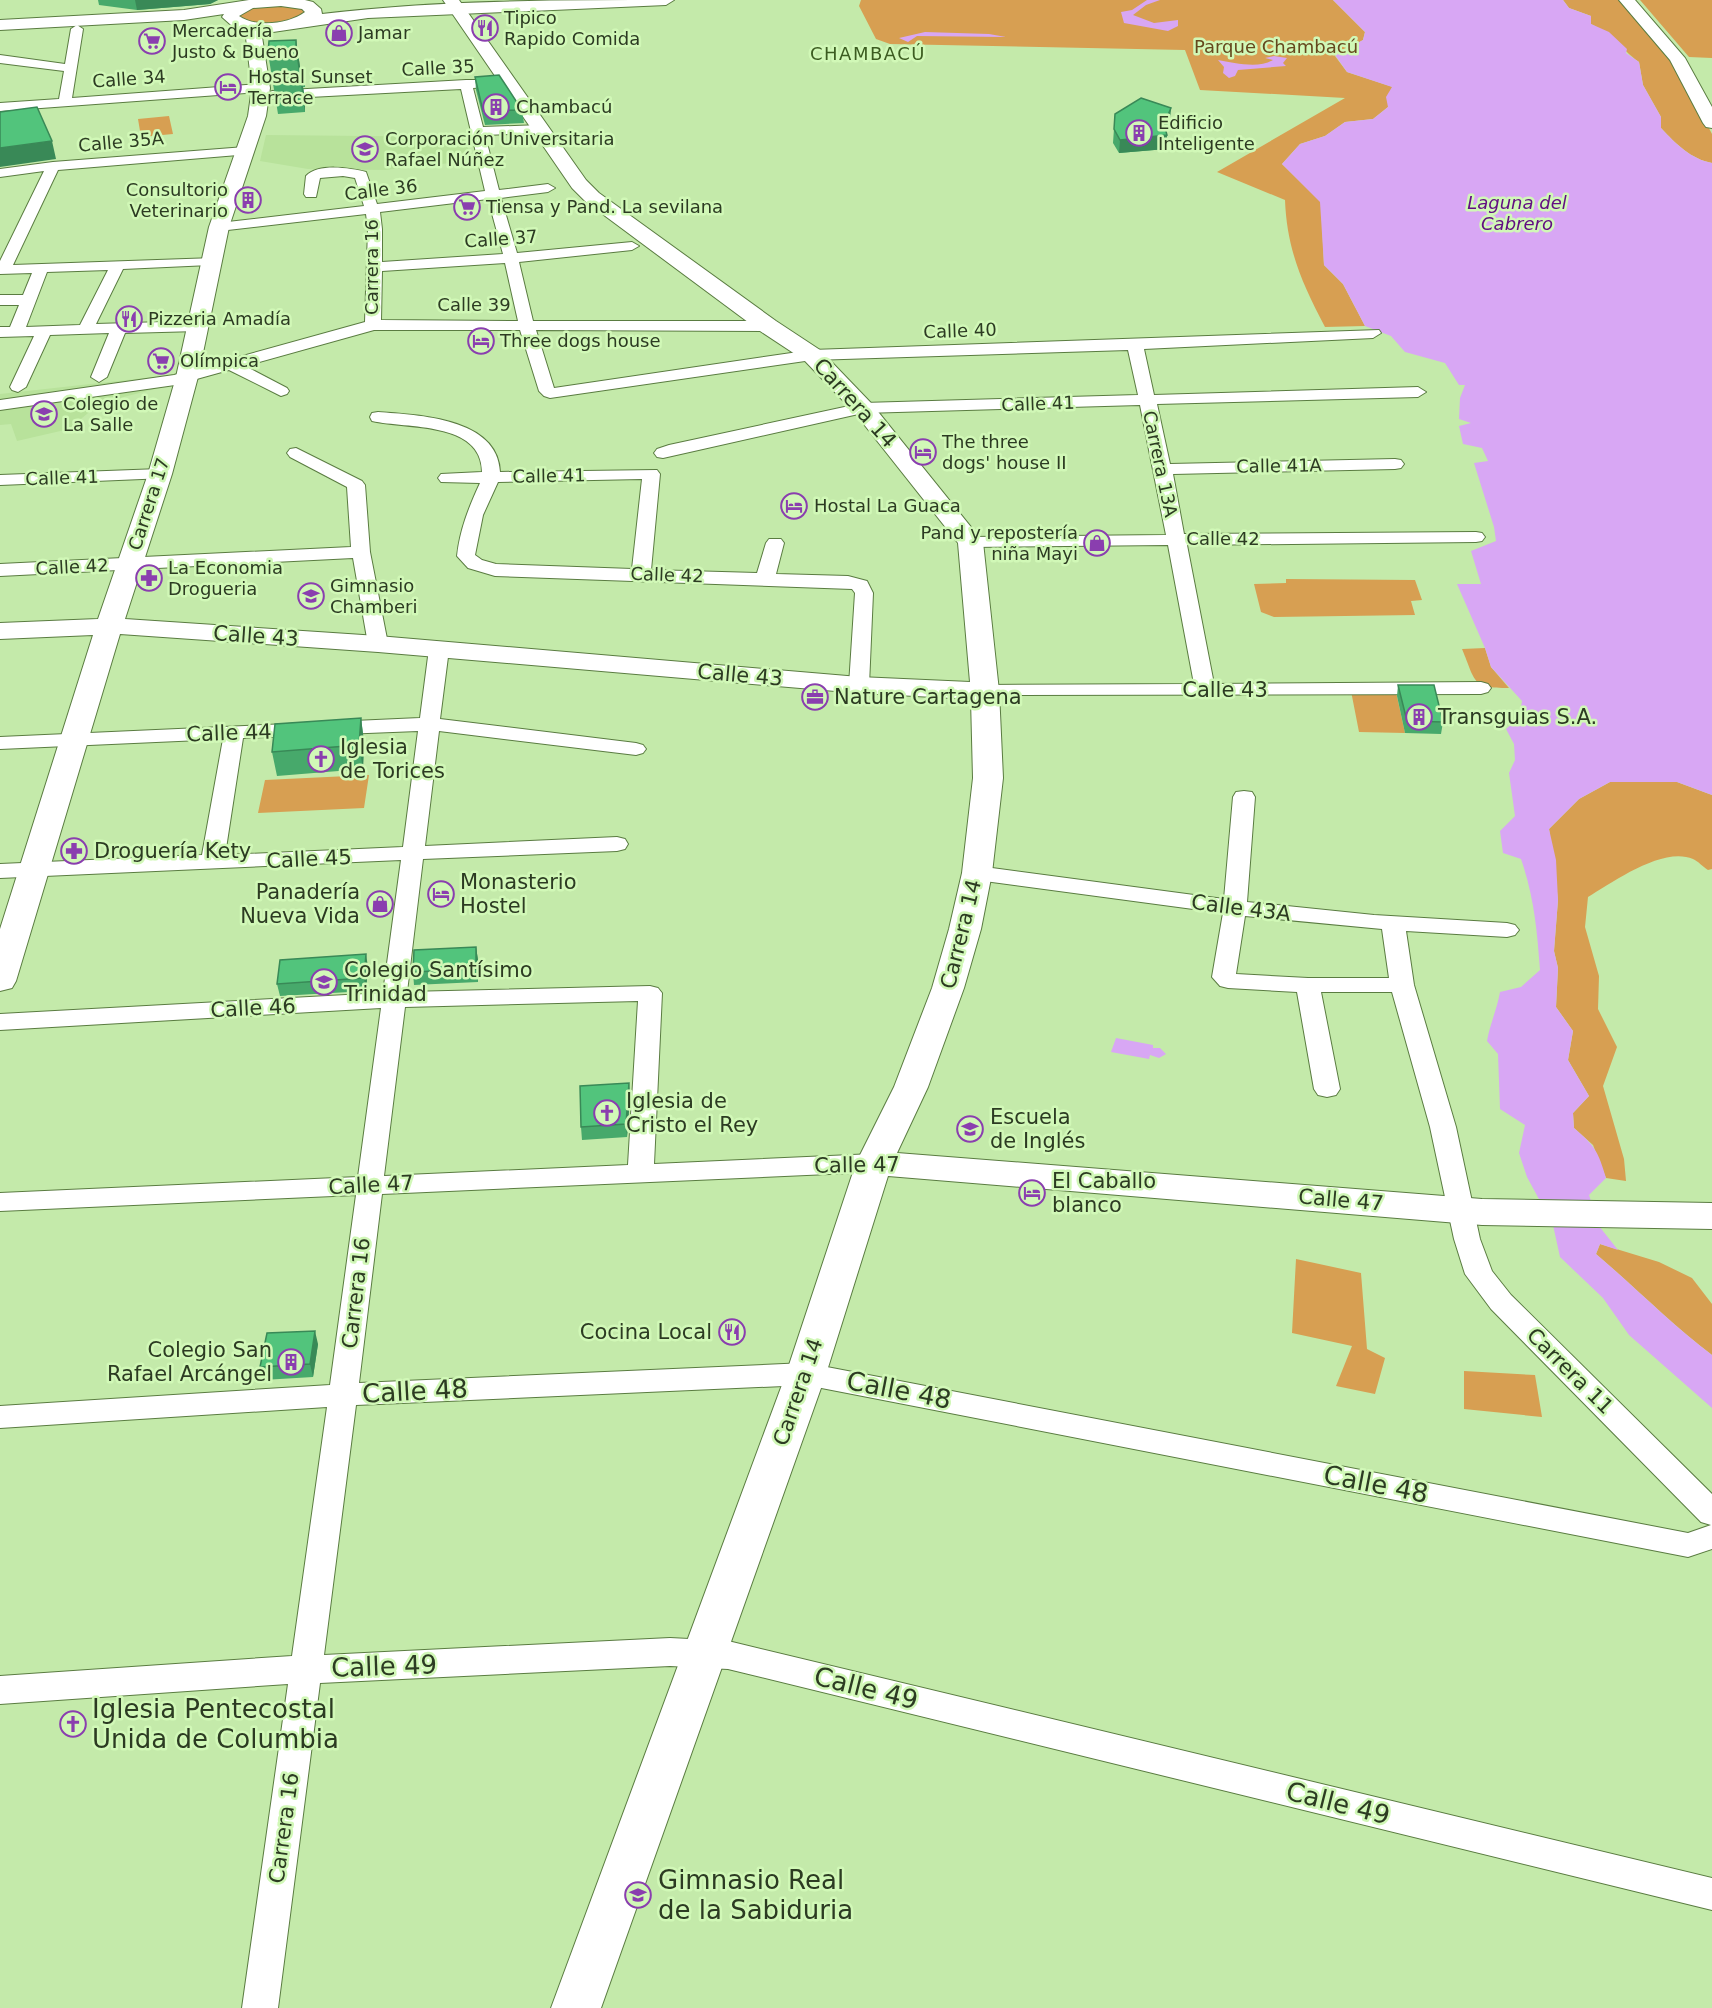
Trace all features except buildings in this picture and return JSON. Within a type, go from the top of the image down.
[{"type":"main road","points":[[0,25],[248,11],[281,26],[307,7],[433,0]]},
{"type":"main road","points":[[0,32],[77,29],[248,11],[281,1],[353,14],[455,5],[666,0]]},
{"type":"main road","points":[[1627,0],[1677,58],[1712,123]]},
{"type":"main road","name":"Carrera 14","points":[[455,5],[579,184],[592,197],[768,326],[812,355],[863,408],[970,542],[985,691],[988,778],[977,873],[965,928],[948,988],[911,1087],[874,1163],[806,1374],[576,2008]]},
{"type":"main road","name":"Carrera 17","points":[[0,981],[109,627],[160,474],[187,377],[219,227],[257,117],[261,92],[254,37],[248,11]]},
{"type":"main road","name":"Calle 43","points":[[0,631],[109,627],[378,644],[859,685],[985,691]]},
{"type":"main road","name":"Calle 47","points":[[874,1163],[1471,1211],[1712,1216]]},
{"type":"street","points":[[66,102],[77,29]]},
{"type":"street","points":[[0,59],[71,68]]},
{"type":"street","name":"Calle 35","points":[[261,92],[509,82]]},
{"type":"street","points":[[466,84],[526,324]]},
{"type":"street","name":"Calle 34","points":[[0,107],[261,92]]},
{"type":"street","points":[[477,131],[541,129]]},
{"type":"street","name":"Calle 35A","points":[[0,173],[53,166],[245,151]]},
{"type":"street","points":[[53,166],[1,270],[210,261]]},
{"type":"street","name":"Carrera 16","points":[[311,194],[313,176],[316,174],[343,172],[361,175],[372,209],[375,229],[373,325]]},
{"type":"street","name":"Calle 36","points":[[219,227],[548,188]]},
{"type":"street","name":"Calle 37","points":[[374,267],[511,258],[632,246]]},
{"type":"street","points":[[85,330],[118,265]]},
{"type":"street","points":[[8,332],[28,300],[41,268]]},
{"type":"street","points":[[0,300],[28,300]]},
{"type":"street","name":"Calle 40","points":[[526,324],[547,391],[550,393],[812,355],[1135,345],[1373,333]]},
{"type":"street","name":"Calle 39","points":[[0,405],[187,377],[373,325],[768,326]]},
{"type":"street","points":[[8,332],[198,326]]},
{"type":"street","points":[[99,377],[119,328]]},
{"type":"street","points":[[18,387],[44,331]]},
{"type":"street","name":"Carrera 13A","points":[[1135,345],[1164,469],[1205,690]]},
{"type":"street","points":[[232,365],[281,391]]},
{"type":"street","name":"Calle 41","points":[[663,453],[863,408],[1418,392]]},
{"type":"street","points":[[378,417],[422,420],[469,435],[485,448],[492,460],[491,477]]},
{"type":"street","points":[[296,453],[356,484],[361,552],[378,644]]},
{"type":"street","name":"Calle 41A","points":[[1164,469],[1395,464]]},
{"type":"street","name":"Calle 41","points":[[0,480],[160,474]]},
{"type":"street","name":"Calle 41","points":[[447,478],[651,474],[641,574]]},
{"type":"street","name":"Calle 42","points":[[491,477],[478,504],[466,556],[475,564],[495,570],[848,582],[860,585],[864,593],[859,685]]},
{"type":"street","name":"Calle 42","points":[[970,542],[1476,537]]},
{"type":"street","points":[[765,579],[775,543]]},
{"type":"street","name":"Calle 42","points":[[0,570],[361,552]]},
{"type":"street","name":"Carrera 16","points":[[261,2008],[439,649]]},
{"type":"street","name":"Calle 43","points":[[985,691],[1481,688]]},
{"type":"street","name":"Calle 44","points":[[0,743],[429,724],[636,749]]},
{"type":"street","points":[[212,863],[234,733]]},
{"type":"street","points":[[1244,797],[1235,909],[1224,977],[1228,981],[1308,985],[1402,985]]},
{"type":"street","name":"Calle 45","points":[[0,871],[617,844]]},
{"type":"street","name":"Calle 43A","points":[[977,873],[1235,909],[1393,924],[1506,930]]},
{"type":"street","name":"Carrera 11","points":[[1393,924],[1402,985],[1443,1127],[1471,1211],[1467,1239],[1479,1274],[1501,1302],[1712,1513]]},
{"type":"street","points":[[1308,985],[1327,1089]]},
{"type":"street","name":"Calle 46","points":[[0,1022],[393,1000],[650,993],[641,1173]]},
{"type":"street","name":"Calle 47","points":[[0,1202],[874,1163]]},
{"type":"street","name":"Calle 48","points":[[0,1417],[343,1395],[806,1374],[1688,1545],[1712,1537]]},
{"type":"street","name":"Calle 49","points":[[0,1690],[305,1669],[670,1652],[740,1657],[1712,1894]]},
{"type":"shaded area","name":"Corporación Universitaria Rafael Núñez","points":[[266,135],[467,137],[469,161],[385,170],[308,169],[260,161]]},
{"type":"shaded area","name":"Colegio de La Salle","points":[[163,376],[155,389],[100,403],[69,429],[17,441],[11,424],[0,425],[0,394]]},
{"type":"green space","name":"Parque Chambacú","points":[[861,0],[1333,0],[1365,32],[1363,40],[1335,56],[1347,72],[1393,87],[1388,107],[1373,119],[1345,122],[1325,136],[1300,144],[1282,164],[1321,202],[1324,265],[1343,284],[1365,326],[1325,327],[1309,296],[1292,251],[1285,200],[1217,172],[1345,98],[1200,90],[1185,50],[890,44],[876,39],[859,6]]},
{"type":"green space","points":[[1563,0],[1622,0],[1679,71],[1712,134],[1712,163],[1691,154],[1661,128],[1661,117],[1643,85],[1639,62],[1605,32],[1591,24],[1591,16],[1569,8]]},
{"type":"green space","points":[[1640,0],[1712,0],[1712,58],[1689,57]]},
{"type":"green space","points":[[259,5],[299,6],[306,12],[296,18],[272,22],[241,20],[238,14]]},
{"type":"green space","points":[[169,116],[173,134],[141,137],[138,119]]},
{"type":"green space","points":[[1286,579],[1415,580],[1422,600],[1411,601],[1415,615],[1274,617],[1261,612],[1254,584],[1286,583]]},
{"type":"green space","points":[[1485,648],[1491,667],[1509,688],[1488,687],[1476,681],[1473,676],[1462,649]]},
{"type":"green space","points":[[1351,691],[1396,692],[1405,733],[1359,732]]},
{"type":"green space","points":[[369,775],[364,808],[258,813],[265,780]]},
{"type":"green space","points":[[1610,782],[1677,782],[1712,795],[1712,869],[1708,870],[1693,859],[1681,856],[1667,857],[1639,867],[1588,897],[1585,927],[1599,976],[1598,1009],[1617,1047],[1603,1086],[1624,1159],[1626,1181],[1606,1178],[1593,1145],[1574,1128],[1573,1113],[1589,1096],[1568,1060],[1573,1031],[1556,1007],[1558,968],[1554,951],[1558,900],[1549,829],[1579,799]]},
{"type":"green space","points":[[1600,1244],[1659,1262],[1692,1278],[1712,1304],[1712,1355],[1596,1254]]},
{"type":"green space","points":[[1296,1259],[1361,1273],[1367,1349],[1385,1358],[1375,1394],[1336,1386],[1352,1346],[1292,1333]]},
{"type":"green space","points":[[1464,1371],[1535,1375],[1542,1417],[1464,1409]]},
{"type":"water","points":[[1147,0],[1160,0],[1146,5],[1133,15],[1154,23],[1178,20],[1178,26],[1168,31],[1124,23],[1121,12],[1132,10]]},
{"type":"water","name":"Laguna del Cabrero","points":[[1333,0],[1563,0],[1569,8],[1591,16],[1591,24],[1609,32],[1627,49],[1626,53],[1639,62],[1643,85],[1661,117],[1661,128],[1691,154],[1712,163],[1712,795],[1677,782],[1610,782],[1579,799],[1549,829],[1556,860],[1558,900],[1554,951],[1558,968],[1556,1007],[1573,1031],[1568,1060],[1589,1096],[1573,1113],[1574,1128],[1587,1140],[1601,1161],[1606,1178],[1589,1195],[1599,1226],[1618,1250],[1600,1244],[1596,1254],[1712,1355],[1712,1408],[1629,1335],[1603,1298],[1560,1257],[1553,1225],[1527,1177],[1519,1153],[1525,1125],[1500,1109],[1498,1054],[1487,1041],[1500,992],[1521,987],[1540,970],[1534,913],[1521,859],[1503,853],[1500,831],[1515,816],[1509,773],[1515,760],[1514,744],[1506,729],[1519,718],[1522,701],[1491,667],[1457,584],[1481,584],[1471,551],[1496,541],[1494,527],[1474,463],[1488,461],[1482,448],[1463,444],[1459,426],[1471,423],[1459,419],[1460,398],[1465,385],[1459,385],[1445,363],[1405,352],[1391,336],[1365,326],[1343,284],[1324,265],[1320,202],[1282,164],[1300,144],[1325,136],[1345,122],[1373,119],[1388,107],[1386,97],[1392,87],[1347,72],[1335,55],[1363,40],[1365,32]]},
{"type":"water","points":[[925,32],[989,34],[1006,37],[917,36],[908,42],[899,38]]},
{"type":"water","points":[[1274,56],[1287,58],[1283,63],[1286,66],[1238,70],[1235,76],[1229,78],[1223,73],[1224,67],[1218,60],[1254,65],[1267,63],[1273,60],[1265,58]]},
{"type":"water","points":[[1116,1038],[1153,1045],[1153,1048],[1160,1048],[1166,1054],[1159,1058],[1150,1055],[1149,1059],[1111,1052]]},
{"type":"place","name":"Tipico Rapido Comida","points":[[485,28]]},
{"type":"place","name":"Jamar","points":[[339,33]]},
{"type":"place","name":"Mercadería Justo & Bueno","points":[[152,41]]},
{"type":"place","name":"Hostal Sunset Terrace","points":[[228,87]]},
{"type":"place","name":"Chambacú","points":[[496,107]]},
{"type":"place","name":"Edificio Inteligente","points":[[1139,133]]},
{"type":"place","name":"Corporación Universitaria Rafael Núñez","points":[[365,149]]},
{"type":"place","name":"Consultorio Veterinario","points":[[248,200]]},
{"type":"place","name":"Tiensa y Pand. La sevilana","points":[[467,207]]},
{"type":"place","name":"Pizzeria Amadía","points":[[129,319]]},
{"type":"place","name":"Three dogs house","points":[[481,341]]},
{"type":"place","name":"Olímpica","points":[[161,361]]},
{"type":"place","name":"Colegio de La Salle","points":[[44,414]]},
{"type":"place","name":"The three dogs' house II","points":[[923,452]]},
{"type":"place","name":"Hostal La Guaca","points":[[794,506]]},
{"type":"place","name":"Pand y repostería niña Mayi","points":[[1097,543]]},
{"type":"place","name":"La Economia Drogueria","points":[[149,578]]},
{"type":"place","name":"Gimnasio Chamberi","points":[[311,596]]},
{"type":"place","name":"Nature Cartagena","points":[[815,697]]},
{"type":"place","name":"Transguias S.A.","points":[[1419,717]]},
{"type":"place","name":"Iglesia de Torices","points":[[321,759]]},
{"type":"place","name":"Droguería Kety","points":[[74,851]]},
{"type":"place","name":"Monasterio Hostel","points":[[441,894]]},
{"type":"place","name":"Panadería Nueva Vida","points":[[380,904]]},
{"type":"place","name":"Colegio Santísimo Trinidad","points":[[324,982]]},
{"type":"place","name":"Iglesia de Cristo el Rey","points":[[607,1113]]},
{"type":"place","name":"Escuela de Inglés","points":[[970,1129]]},
{"type":"place","name":"El Caballo blanco","points":[[1032,1193]]},
{"type":"place","name":"Cocina Local","points":[[732,1332]]},
{"type":"place","name":"Colegio San Rafael Arcángel","points":[[291,1362]]},
{"type":"place","name":"Iglesia Pentecostal Unida de Columbia","points":[[73,1724]]},
{"type":"place","name":"Gimnasio Real de la Sabiduria","points":[[638,1895]]},
{"type":"district","name":"CHAMBACÚ","points":[[868,54]]}]
